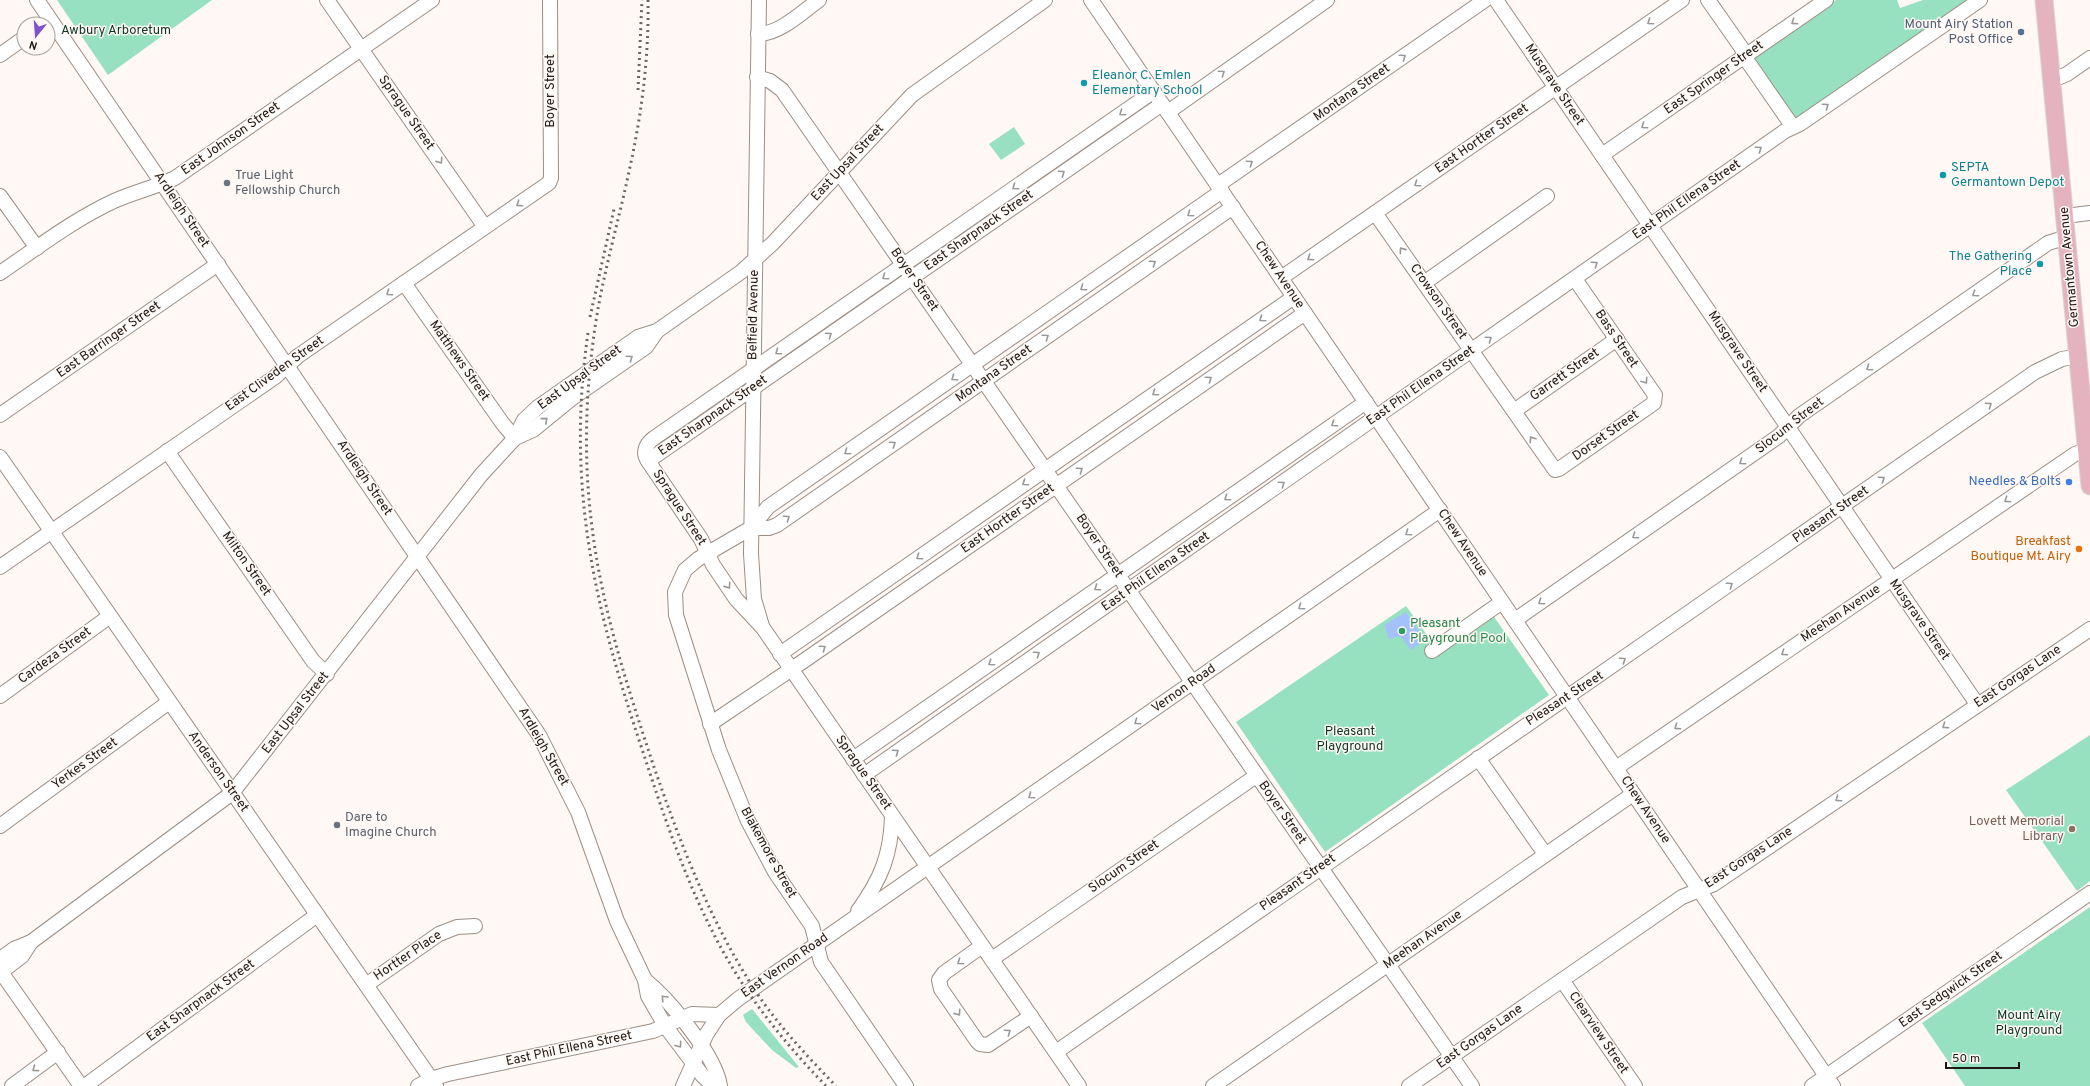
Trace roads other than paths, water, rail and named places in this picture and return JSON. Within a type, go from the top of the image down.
[{"type":"main road","name":"Germantown Avenue","points":[[2044,0],[2090,486]]},
{"type":"street","name":"Ardleigh Street","points":[[37,0],[44,16]]},
{"type":"street","name":"Sprague Street","points":[[327,0],[485,227]]},
{"type":"street","name":"East Johnson Street","points":[[0,273],[96,210],[129,195],[175,178],[432,0]]},
{"type":"street","name":"Boyer Street","points":[[550,0],[550,181]]},
{"type":"street","name":"Belfield Avenue","points":[[759,0],[751,528],[752,584],[763,628]]},
{"type":"street","points":[[758,34],[766,34],[776,30],[819,0]]},
{"type":"street","name":"East Upsal Street","points":[[0,968],[14,949],[31,942],[232,793],[327,674],[481,475],[515,438],[533,430],[572,399],[646,347],[657,331],[728,282],[755,261],[902,104],[920,88],[1044,0]]},
{"type":"street","name":"Chew Avenue","points":[[1091,0],[1830,1081]]},
{"type":"street","name":"East Sharpnack Street","points":[[1154,91],[650,441],[644,452],[648,461],[912,277],[1327,0]]},
{"type":"street","name":"Montana Street","points":[[674,599],[677,583],[685,570],[708,553],[751,528],[768,507],[972,365],[1485,0]]},
{"type":"street","name":"Musgrave Street","points":[[1496,0],[1977,704]]},
{"type":"street","name":"East Hortter Street","points":[[1281,278],[1682,0]]},
{"type":"street","points":[[1708,0],[1741,47],[1745,56],[1793,127]]},
{"type":"street","name":"East Springer Street","points":[[1602,155],[1826,0]]},
{"type":"street","name":"East Phil Ellena Street","points":[[864,775],[1650,226],[1980,0]]},
{"type":"street","name":"Ardleigh Street","points":[[56,35],[218,264],[521,708],[556,766],[578,812],[618,921],[645,980],[648,996],[666,1027],[692,1063],[708,1083],[713,1086]]},
{"type":"street","points":[[0,54],[16,43]]},
{"type":"street","points":[[2052,80],[2067,74],[2090,58]]},
{"type":"street","name":"Boyer Street","points":[[757,77],[770,80],[782,90],[1472,1086]]},
{"type":"street","name":"East Cliveden Street","points":[[0,567],[276,377],[298,356],[550,181]]},
{"type":"street","points":[[0,196],[36,248]]},
{"type":"street","points":[[1424,283],[1547,196]]},
{"type":"street","name":"Montana Street","points":[[751,528],[769,528],[777,525],[1233,207]]},
{"type":"street","name":"Crowson Street","points":[[1375,213],[1555,470]]},
{"type":"street","points":[[2065,216],[2090,213]]},
{"type":"street","name":"Slocum Street","points":[[1515,620],[1773,440],[1799,416],[2048,243],[2067,237]]},
{"type":"street","name":"East Barringer Street","points":[[0,415],[218,264]]},
{"type":"street","name":"Bass Street","points":[[1575,279],[1617,339],[1656,399]]},
{"type":"street","name":"Matthews Street","points":[[404,283],[503,424],[515,438]]},
{"type":"street","name":"East Hortter Street","points":[[780,654],[1294,297]]},
{"type":"street","name":"East Hortter Street","points":[[710,724],[1057,486],[1305,313]]},
{"type":"street","name":"Garrett Street","points":[[1514,411],[1617,339]]},
{"type":"street","name":"Pleasant Street","points":[[1056,1052],[2035,372],[2062,359],[2078,356]]},
{"type":"street","name":"Dorset Street","points":[[1555,470],[1559,469],[1654,403],[1656,399]]},
{"type":"street","name":"East Phil Ellena Street","points":[[853,759],[1366,402]]},
{"type":"street","name":"Meehan Avenue","points":[[1616,768],[2075,454],[2086,450]]},
{"type":"street","name":"Milton Street","points":[[168,451],[313,661],[327,674]]},
{"type":"street","name":"Anderson Street","points":[[0,457],[433,1083]]},
{"type":"street","name":"Sprague Street","points":[[648,461],[701,539],[713,564],[736,599],[763,628],[1080,1086]]},
{"type":"street","name":"Vernon Road","points":[[928,867],[1440,510]]},
{"type":"street","name":"Blakemore Street","points":[[674,599],[676,615],[710,724],[727,773],[748,821],[775,872],[812,926],[821,962],[906,1086]]},
{"type":"street","points":[[1432,651],[1502,602]]},
{"type":"street","name":"Cardeza Street","points":[[0,696],[110,616]]},
{"type":"street","name":"East Gorgas Lane","points":[[1409,1086],[1682,896],[1714,884],[1977,704],[2090,629]]},
{"type":"street","name":"Yerkes Street","points":[[0,826],[169,702]]},
{"type":"street","points":[[1478,758],[1545,854]]},
{"type":"street","name":"Slocum Street","points":[[992,959],[1256,776]]},
{"type":"street","name":"Meehan Avenue","points":[[1213,1086],[1633,794]]},
{"type":"street","name":"East Vernon Road","points":[[852,919],[876,883],[887,861],[890,848],[892,816]]},
{"type":"street","name":"East Vernon Road","points":[[719,1015],[816,944],[928,867]]},
{"type":"street","name":"East Sedgwick Street","points":[[1812,1086],[1830,1081],[2090,893]]},
{"type":"street","name":"East Sharpnack Street","points":[[85,1086],[317,915]]},
{"type":"street","name":"Hortter Place","points":[[366,985],[439,934],[457,927],[475,926]]},
{"type":"street","points":[[982,946],[944,973],[939,980],[939,984],[977,1041],[984,1046],[992,1043],[1031,1016]]},
{"type":"street","points":[[0,968],[81,1086]]},
{"type":"street","name":"Ardleigh Street","points":[[645,980],[664,997],[681,1018],[713,1064],[720,1086]]},
{"type":"street","name":"Clearview Street","points":[[1562,980],[1635,1086]]},
{"type":"street","name":"East Phil Ellena Street","points":[[418,1086],[666,1027],[681,1018],[692,1014],[719,1015]]},
{"type":"street","points":[[684,1086],[700,1045],[719,1015]]},
{"type":"street","points":[[12,1086],[58,1052]]},
{"type":"water","name":"Pleasant Playground Pool","points":[[1406,612],[1425,640],[1411,650],[1400,636],[1389,639],[1384,625]]},
{"type":"railway","points":[[638,90],[642,0]]},
{"type":"railway","points":[[648,0],[646,63],[638,126],[600,298],[590,365],[586,434],[589,504],[596,558],[617,648],[654,767],[674,823],[708,905],[721,932],[760,998],[790,1037],[836,1086]]},
{"type":"railway","points":[[590,317],[614,209]]},
{"type":"railway","points":[[588,333],[582,389],[580,442],[583,494],[589,544],[598,595],[610,645],[625,696],[674,842],[686,873],[713,932],[729,961],[755,1002],[804,1063],[826,1086]]},
{"type":"place","name":"Mount Airy Station Post Office","points":[[2021,32]]},
{"type":"place","name":"Eleanor C. Emlen Elementary School","points":[[1084,83]]},
{"type":"place","name":"SEPTA Germantown Depot","points":[[1943,175]]},
{"type":"place","name":"True Light Fellowship Church","points":[[227,183]]},
{"type":"place","name":"The Gathering Place","points":[[2040,264]]},
{"type":"place","name":"Needles & Bolts","points":[[2069,482]]},
{"type":"place","name":"Breakfast Boutique Mt. Airy","points":[[2079,549]]},
{"type":"place","name":"Pleasant Playground Pool","points":[[1402,631]]},
{"type":"place","name":"Dare to Imagine Church","points":[[337,825]]},
{"type":"place","name":"Lovett Memorial Library","points":[[2072,829]]},
{"type":"park label","name":"Awbury Arboretum","points":[[116,31]]},
{"type":"park label","name":"Pleasant Playground","points":[[1350,740]]},
{"type":"park label","name":"Mount Airy Playground","points":[[2029,1024]]}]
